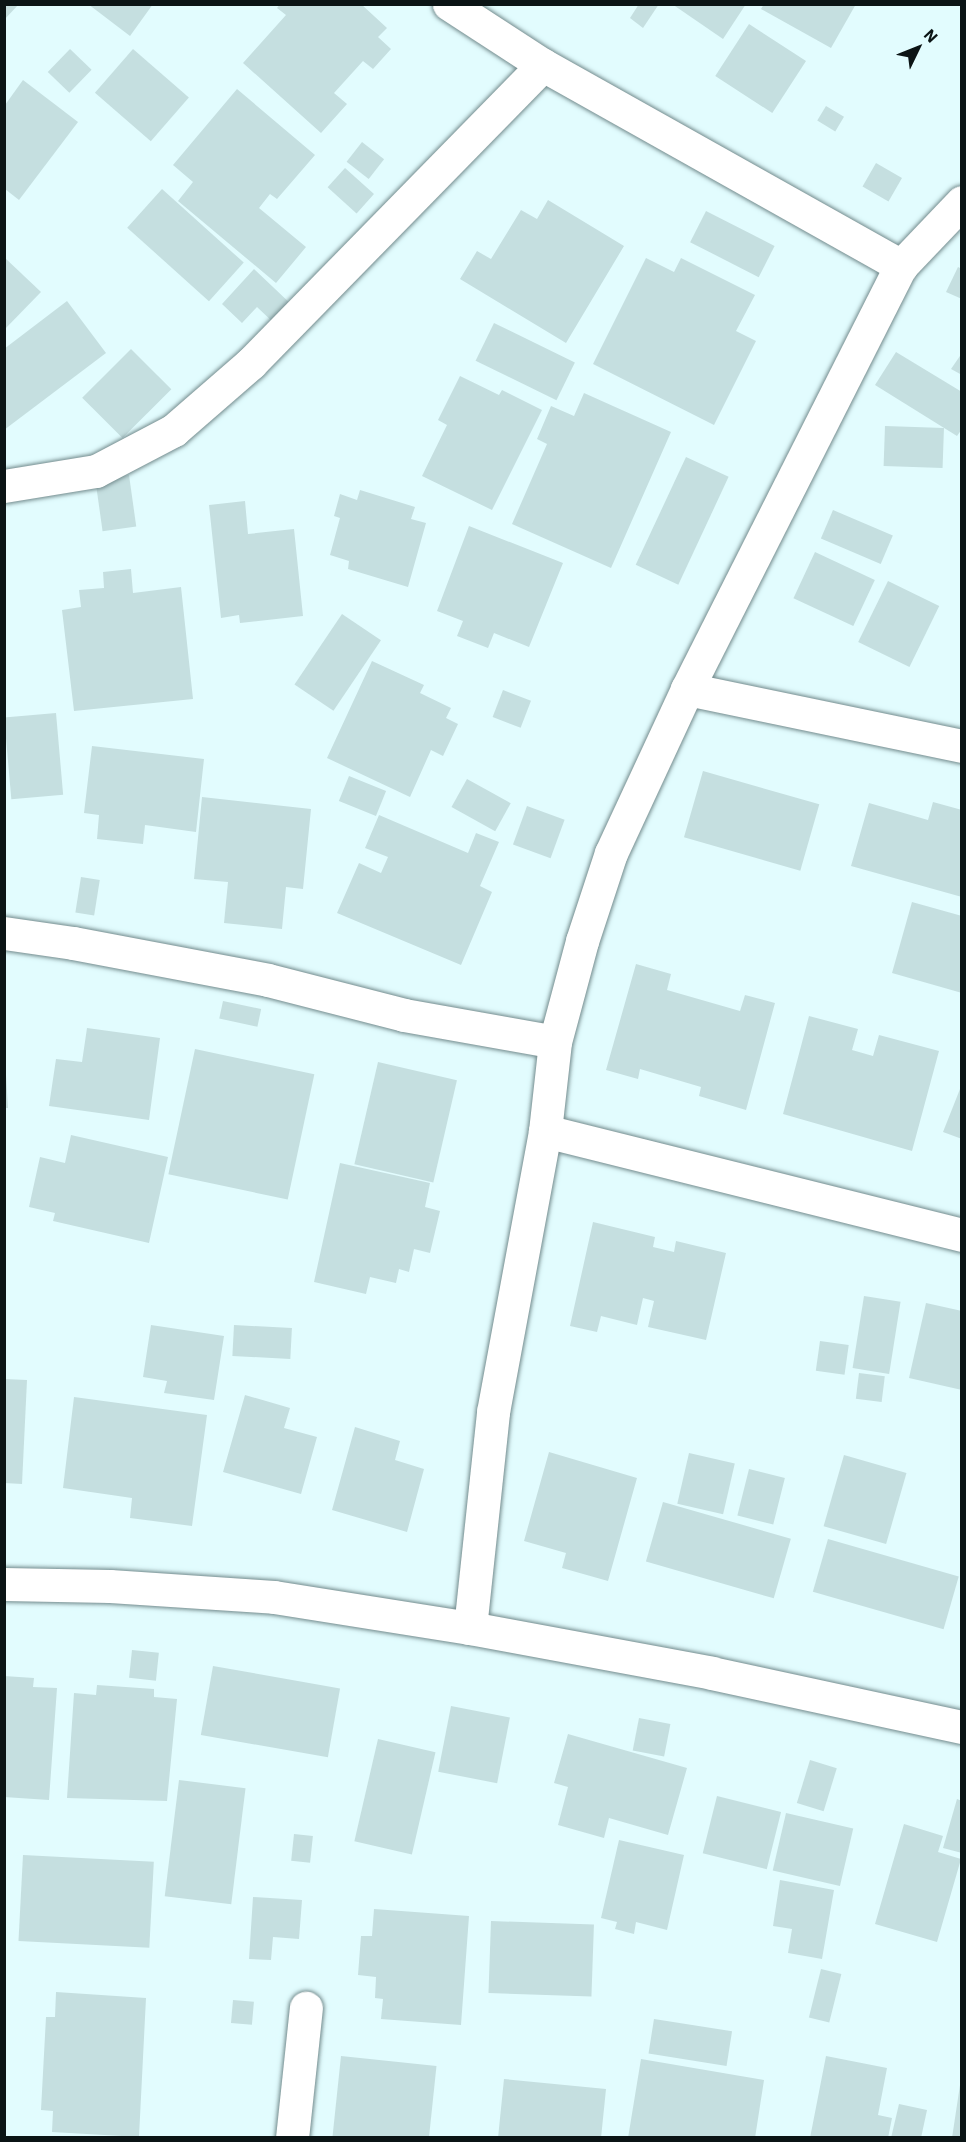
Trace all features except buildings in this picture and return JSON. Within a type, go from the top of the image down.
[{"type":"street","points":[[448,4],[543,66],[901,266]]},
{"type":"street","points":[[4,486],[96,471],[174,430],[251,363],[543,66]]},
{"type":"street","points":[[470,1628],[493,1412],[545,1131],[555,1042],[582,941],[611,853],[687,689],[901,266],[962,201]]},
{"type":"street","points":[[687,689],[962,747]]},
{"type":"street","points":[[4,933],[268,980],[404,1015],[555,1042]]},
{"type":"street","points":[[545,1131],[962,1235]]},
{"type":"street","points":[[4,1584],[110,1586],[274,1597],[470,1628],[712,1673],[962,1727]]},
{"type":"street","points":[[292,2138],[306,2008]]}]
